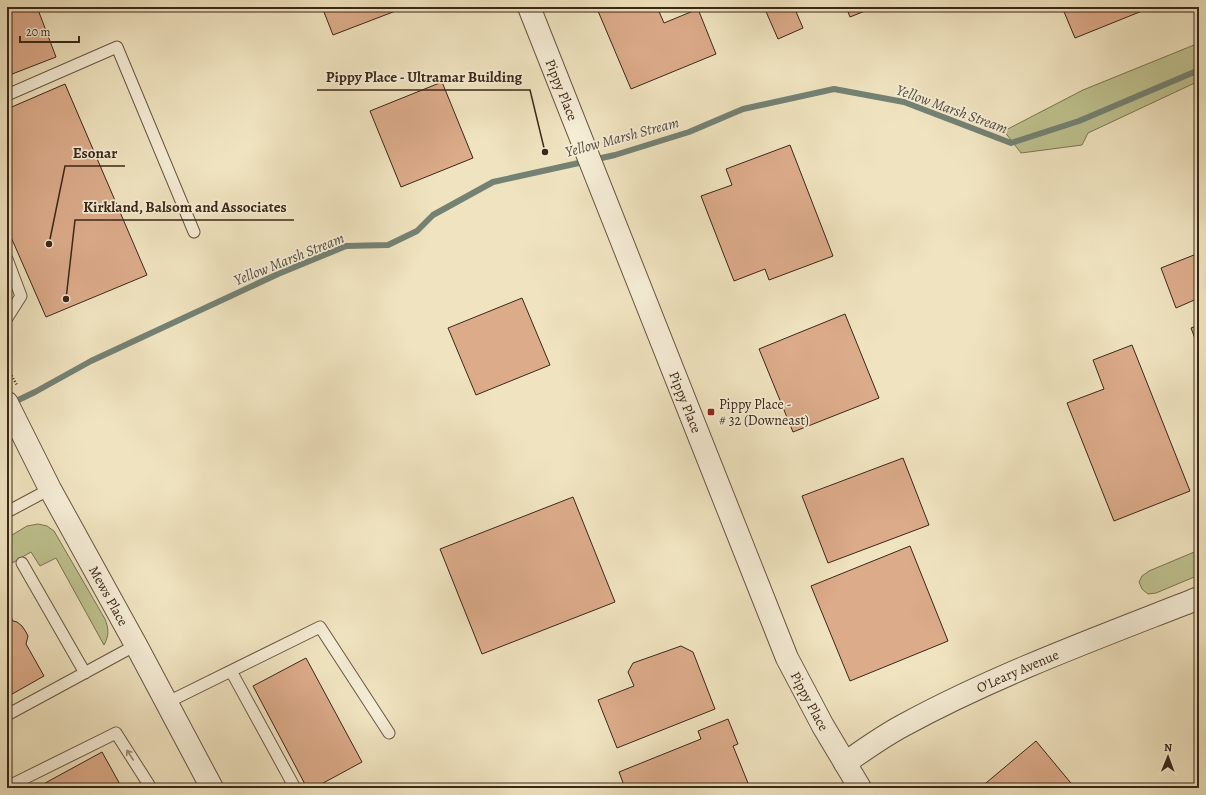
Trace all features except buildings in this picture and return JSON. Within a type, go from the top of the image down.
[{"type":"street","name":"Pippy Place","points":[[528,7],[787,658],[823,726],[860,788]]},
{"type":"street","name":"Mews Place","points":[[13,403],[50,489],[212,788]]},
{"type":"street","name":"O'Leary Avenue","points":[[845,763],[903,725],[978,688],[1055,655],[1199,598]]},
{"type":"lane","points":[[7,95],[117,47],[194,232]]},
{"type":"lane","points":[[7,260],[21,296],[7,318]]},
{"type":"lane","points":[[7,512],[50,489]]},
{"type":"lane","points":[[22,562],[85,673]]},
{"type":"lane","points":[[166,703],[320,627],[389,733]]},
{"type":"lane","points":[[7,715],[136,646]]},
{"type":"lane","points":[[231,671],[295,788]]},
{"type":"lane","points":[[7,787],[116,733],[151,788]]},
{"type":"path","points":[[7,368],[13,403]]},
{"type":"green space","points":[[1199,43],[1199,81],[1088,133],[1082,145],[1021,153],[1004,131],[1083,90]]},
{"type":"green space","points":[[38,524],[47,526],[54,531],[105,619],[108,632],[104,645],[56,558],[40,566],[31,552],[7,566],[7,538],[27,526]]},
{"type":"green space","points":[[1199,550],[1199,575],[1156,593],[1148,594],[1142,589],[1139,582],[1142,576],[1149,571]]},
{"type":"waterway","name":"Yellow Marsh Stream","points":[[12,403],[91,361],[278,274],[346,246],[388,245],[417,231],[433,215],[493,182],[615,155],[689,132],[743,109],[834,89],[904,102],[1011,143],[1079,121],[1199,70]]},
{"type":"place","name":"Pippy Place - Ultramar Building","points":[[545,152]]},
{"type":"place","name":"Esonar","points":[[49,244]]},
{"type":"place","name":"Kirkland, Balsom and Associates","points":[[66,299]]},
{"type":"place","name":"Pippy Place - # 32 (Downeast)","points":[[711,412]]}]
